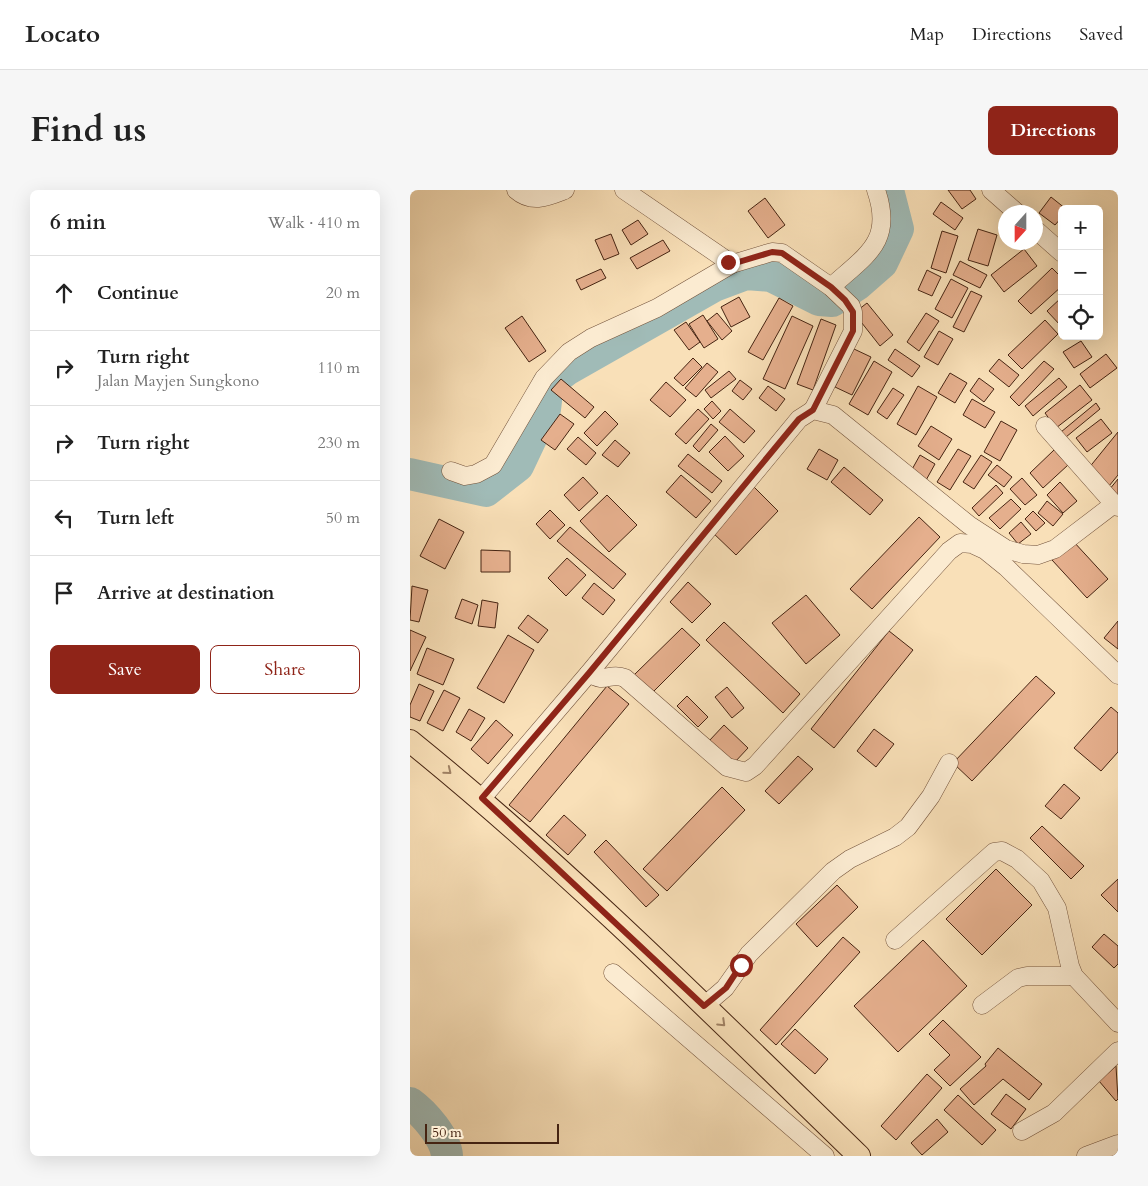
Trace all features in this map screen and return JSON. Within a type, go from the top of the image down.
[{"type":"main road","points":[[410,740],[482,798],[704,1006],[859,1156]]},
{"type":"street","points":[[516,190],[532,198],[542,199],[565,190]]},
{"type":"street","points":[[624,190],[732,264]]},
{"type":"street","points":[[838,292],[876,244],[882,221],[881,204],[876,190]]},
{"type":"street","points":[[991,190],[1008,205]]},
{"type":"street","points":[[1043,236],[1059,250]]},
{"type":"street","points":[[451,471],[465,476],[476,474],[493,465],[500,458],[544,378],[569,352],[591,338],[657,308],[732,264],[772,252],[782,253],[838,292],[853,312],[853,331],[813,410],[799,419],[589,673],[482,798]]},
{"type":"street","points":[[813,410],[833,415],[969,526],[1006,549],[1023,554],[1038,555],[1055,549],[1116,505],[1045,426]]},
{"type":"street","points":[[589,673],[598,679],[619,675],[625,678],[727,766],[746,772],[755,766],[949,551],[960,544],[972,544],[985,550],[999,562],[1118,675]]},
{"type":"street","points":[[704,1006],[726,988],[749,954],[833,871],[850,858],[895,837],[908,827],[931,796],[949,763]]},
{"type":"street","points":[[895,940],[994,852],[1002,851],[1017,859],[1041,881],[1057,908],[1074,976],[1118,1023]]},
{"type":"street","points":[[613,973],[825,1156]]},
{"type":"street","points":[[982,1005],[1018,978],[1074,976]]},
{"type":"street","points":[[1022,1132],[1054,1113],[1118,1051]]},
{"type":"street","points":[[1086,1156],[1118,1144]]},
{"type":"building","points":[[948,190],[970,190],[976,199],[962,209]]},
{"type":"building","points":[[1051,197],[1061,205],[1058,205],[1058,222],[1055,225],[1043,216],[1043,208]]},
{"type":"building","points":[[765,198],[785,225],[768,238],[748,211]]},
{"type":"building","points":[[941,202],[963,218],[955,230],[933,214]]},
{"type":"building","points":[[638,220],[648,234],[631,245],[622,230]]},
{"type":"building","points":[[978,229],[997,235],[988,266],[968,260]]},
{"type":"building","points":[[942,231],[958,236],[946,273],[931,268]]},
{"type":"building","points":[[611,234],[619,254],[604,260],[595,240]]},
{"type":"building","points":[[663,240],[670,251],[637,269],[630,258]]},
{"type":"building","points":[[1023,250],[1025,250],[1037,266],[1004,292],[991,275]]},
{"type":"building","points":[[960,261],[987,275],[980,288],[953,275]]},
{"type":"building","points":[[1052,268],[1058,274],[1058,290],[1031,314],[1018,301]]},
{"type":"building","points":[[601,269],[606,278],[581,290],[576,280]]},
{"type":"building","points":[[927,270],[941,277],[932,296],[918,290]]},
{"type":"building","points":[[951,279],[968,288],[952,318],[935,309]]},
{"type":"building","points":[[971,291],[982,296],[964,332],[953,327]]},
{"type":"building","points":[[739,297],[750,317],[731,327],[721,307]]},
{"type":"building","points":[[779,298],[793,306],[763,360],[748,352]]},
{"type":"building","points":[[1058,301],[1058,323],[1047,311]]},
{"type":"building","points":[[867,303],[893,335],[880,346],[854,313]]},
{"type":"building","points":[[717,313],[732,331],[722,340],[707,321]]},
{"type":"building","points":[[926,313],[939,321],[919,351],[907,342]]},
{"type":"building","points":[[703,315],[718,339],[704,348],[689,324]]},
{"type":"building","points":[[522,316],[546,351],[529,362],[505,328]]},
{"type":"building","points":[[792,316],[813,326],[785,389],[763,379]]},
{"type":"building","points":[[821,319],[836,325],[813,390],[797,384]]},
{"type":"building","points":[[1045,320],[1058,334],[1022,369],[1008,355]]},
{"type":"building","points":[[686,322],[700,342],[689,350],[674,330]]},
{"type":"building","points":[[939,331],[953,339],[938,365],[924,357]]},
{"type":"building","points":[[1081,341],[1092,357],[1074,368],[1063,352]]},
{"type":"building","points":[[854,349],[871,357],[852,395],[835,387]]},
{"type":"building","points":[[895,349],[920,366],[912,377],[888,360]]},
{"type":"building","points":[[1106,354],[1117,368],[1090,388],[1080,374]]},
{"type":"building","points":[[693,358],[702,367],[683,386],[674,378]]},
{"type":"building","points":[[999,359],[1019,375],[1009,387],[989,371]]},
{"type":"building","points":[[874,361],[892,372],[868,415],[849,404]]},
{"type":"building","points":[[1044,361],[1054,369],[1019,406],[1010,397]]},
{"type":"building","points":[[707,363],[718,372],[696,397],[685,388]]},
{"type":"building","points":[[729,371],[736,379],[711,398],[705,390]]},
{"type":"building","points":[[950,373],[967,383],[955,403],[938,393]]},
{"type":"building","points":[[979,378],[994,389],[984,402],[970,391]]},
{"type":"building","points":[[1059,378],[1067,387],[1033,416],[1025,406]]},
{"type":"building","points":[[561,379],[594,407],[585,418],[551,390]]},
{"type":"building","points":[[740,380],[752,389],[743,400],[732,391]]},
{"type":"building","points":[[666,382],[686,400],[670,417],[650,400]]},
{"type":"building","points":[[1080,385],[1092,400],[1056,428],[1045,413]]},
{"type":"building","points":[[768,386],[785,399],[776,411],[759,398]]},
{"type":"building","points":[[918,386],[937,397],[916,435],[897,424]]},
{"type":"building","points":[[893,388],[904,395],[887,419],[877,412]]},
{"type":"building","points":[[972,399],[995,412],[985,428],[963,415]]},
{"type":"building","points":[[712,401],[721,411],[713,419],[704,409]]},
{"type":"building","points":[[1096,403],[1100,409],[1066,437],[1061,432]]},
{"type":"building","points":[[698,409],[709,419],[686,444],[675,434]]},
{"type":"building","points":[[730,409],[755,431],[744,443],[719,422]]},
{"type":"building","points":[[605,411],[618,424],[597,446],[584,433]]},
{"type":"building","points":[[560,414],[574,424],[555,450],[541,440]]},
{"type":"building","points":[[1101,419],[1112,433],[1087,452],[1076,438]]},
{"type":"building","points":[[1001,421],[1017,430],[1000,461],[984,452]]},
{"type":"building","points":[[711,424],[718,430],[699,452],[693,446]]},
{"type":"building","points":[[931,426],[952,439],[939,460],[918,446]]},
{"type":"building","points":[[1118,432],[1118,475],[1109,486],[1088,469]]},
{"type":"building","points":[[725,436],[744,456],[728,471],[709,452]]},
{"type":"building","points":[[578,437],[596,453],[586,465],[567,449]]},
{"type":"building","points":[[615,440],[630,453],[618,467],[602,455]]},
{"type":"building","points":[[819,449],[838,460],[827,480],[807,469]]},
{"type":"building","points":[[958,449],[971,456],[950,490],[937,482]]},
{"type":"building","points":[[1054,450],[1068,465],[1043,488],[1030,473]]},
{"type":"building","points":[[688,454],[722,481],[712,493],[678,466]]},
{"type":"building","points":[[920,455],[935,464],[925,482],[910,473]]},
{"type":"building","points":[[981,455],[992,462],[974,489],[963,482]]},
{"type":"building","points":[[997,465],[1012,477],[1004,487],[988,475]]},
{"type":"building","points":[[844,467],[883,500],[870,515],[831,482]]},
{"type":"building","points":[[681,475],[711,501],[696,518],[666,492]]},
{"type":"building","points":[[583,477],[598,493],[579,511],[564,495]]},
{"type":"building","points":[[1022,478],[1037,495],[1025,505],[1010,489]]},
{"type":"building","points":[[1118,479],[1118,496],[1109,490]]},
{"type":"building","points":[[1060,482],[1077,501],[1063,513],[1047,495]]},
{"type":"building","points":[[996,485],[1003,493],[979,516],[972,508]]},
{"type":"building","points":[[753,486],[778,511],[736,555],[710,530]]},
{"type":"building","points":[[607,495],[637,525],[609,552],[580,521]]},
{"type":"building","points":[[1011,499],[1021,509],[1000,529],[989,518]]},
{"type":"building","points":[[1047,501],[1063,514],[1053,526],[1038,513]]},
{"type":"building","points":[[550,510],[565,525],[550,539],[536,524]]},
{"type":"building","points":[[1033,511],[1045,523],[1036,531],[1025,519]]},
{"type":"building","points":[[919,517],[940,537],[872,609],[850,589]]},
{"type":"building","points":[[439,519],[464,532],[445,569],[420,556]]},
{"type":"building","points":[[1021,522],[1031,534],[1018,544],[1009,533]]},
{"type":"building","points":[[570,527],[626,574],[613,589],[557,541]]},
{"type":"building","points":[[1073,541],[1108,579],[1087,598],[1052,560]]},
{"type":"building","points":[[481,550],[510,551],[510,572],[481,572]]},
{"type":"building","points":[[567,558],[586,575],[566,596],[548,578]]},
{"type":"building","points":[[688,582],[711,604],[692,623],[670,602]]},
{"type":"building","points":[[594,583],[615,600],[603,615],[582,598]]},
{"type":"building","points":[[412,586],[428,590],[419,622],[410,620]]},
{"type":"building","points":[[806,595],[840,635],[806,664],[772,623]]},
{"type":"building","points":[[462,599],[478,605],[472,624],[455,618]]},
{"type":"building","points":[[482,600],[498,603],[495,628],[478,626]]},
{"type":"building","points":[[528,615],[548,630],[538,643],[518,628]]},
{"type":"building","points":[[1118,621],[1118,649],[1104,638]]},
{"type":"building","points":[[724,622],[800,694],[783,713],[706,640]]},
{"type":"building","points":[[682,628],[700,645],[652,693],[634,675]]},
{"type":"building","points":[[410,630],[426,637],[410,671]]},
{"type":"building","points":[[889,631],[913,650],[834,748],[811,729]]},
{"type":"building","points":[[508,635],[534,650],[504,703],[477,688]]},
{"type":"building","points":[[427,648],[454,659],[443,685],[417,674]]},
{"type":"building","points":[[1036,676],[1055,693],[972,781],[953,763]]},
{"type":"building","points":[[419,684],[434,691],[420,721],[410,717],[410,705]]},
{"type":"building","points":[[607,686],[629,704],[530,822],[509,805]]},
{"type":"building","points":[[727,687],[744,708],[732,718],[715,697]]},
{"type":"building","points":[[444,690],[460,698],[443,731],[427,723]]},
{"type":"building","points":[[687,696],[708,717],[698,727],[677,706]]},
{"type":"building","points":[[1111,707],[1118,713],[1118,752],[1101,771],[1074,748]]},
{"type":"building","points":[[469,709],[485,718],[471,741],[456,732]]},
{"type":"building","points":[[496,720],[513,735],[488,764],[471,749]]},
{"type":"building","points":[[724,725],[748,748],[734,763],[709,741]]},
{"type":"building","points":[[874,729],[894,744],[876,767],[857,751]]},
{"type":"building","points":[[798,756],[813,769],[779,804],[765,791]]},
{"type":"building","points":[[1064,784],[1080,798],[1061,819],[1045,806]]},
{"type":"building","points":[[722,787],[745,810],[667,891],[643,869]]},
{"type":"building","points":[[564,815],[586,835],[568,855],[546,835]]},
{"type":"building","points":[[1042,826],[1084,866],[1071,879],[1030,838]]},
{"type":"building","points":[[606,840],[659,895],[646,907],[594,852]]},
{"type":"building","points":[[996,869],[1032,905],[982,955],[946,919]]},
{"type":"building","points":[[1118,879],[1118,912],[1101,895]]},
{"type":"building","points":[[837,885],[858,907],[817,947],[796,924]]},
{"type":"building","points":[[1104,934],[1118,946],[1118,964],[1114,968],[1092,947]]},
{"type":"building","points":[[843,937],[860,952],[776,1045],[760,1030]]},
{"type":"building","points":[[923,940],[967,986],[898,1052],[854,1006]]},
{"type":"building","points":[[943,1020],[981,1057],[950,1086],[934,1070],[950,1055],[929,1034]]},
{"type":"building","points":[[795,1029],[828,1059],[815,1074],[781,1044]]},
{"type":"building","points":[[998,1048],[1042,1084],[1029,1100],[1003,1079],[974,1105],[960,1089],[986,1066],[985,1064]]},
{"type":"building","points":[[1116,1066],[1118,1099],[1116,1101],[1099,1081]]},
{"type":"building","points":[[927,1074],[942,1088],[896,1140],[881,1126]]},
{"type":"building","points":[[1006,1094],[1026,1109],[1011,1129],[991,1114]]},
{"type":"building","points":[[958,1095],[996,1130],[982,1145],[944,1110]]},
{"type":"building","points":[[937,1119],[948,1132],[922,1155],[911,1143]]},
{"type":"waterway","points":[[410,474],[486,491],[518,466],[545,409],[548,384],[568,369],[714,286],[746,274],[771,276],[819,300],[832,301],[858,284],[882,263],[898,229],[888,190]]},
{"type":"waterway","points":[[410,1103],[422,1113],[439,1134],[447,1156]]},
{"type":"route","points":[[728,262],[732,264],[772,252],[782,253],[791,257],[831,287],[851,306],[854,320],[853,331],[813,410],[799,419],[743,489],[482,798],[704,1006],[726,988],[741,965]]}]
